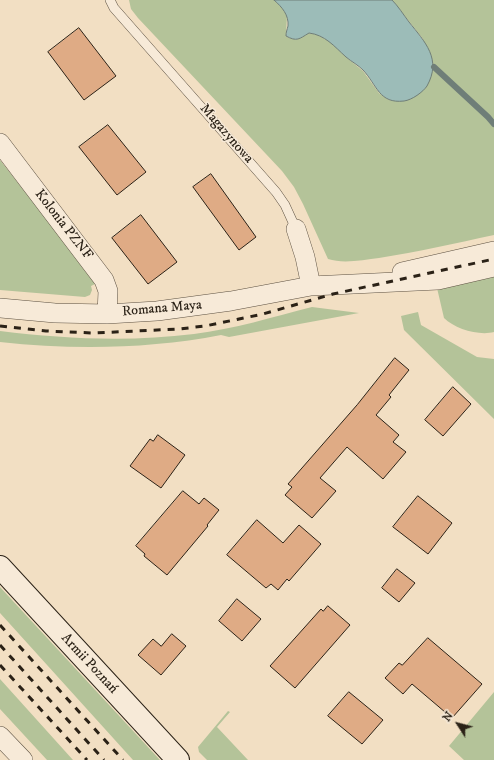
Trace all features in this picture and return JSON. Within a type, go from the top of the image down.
[{"type":"main road","name":"Armii Poznań","points":[[0,567],[178,760]]},
{"type":"street","name":"Kolonia PZNF","points":[[0,143],[104,280],[108,291],[107,314]]},
{"type":"street","name":"Magazynowa","points":[[296,229],[305,257],[317,285]]},
{"type":"street","name":"Romana Maya","points":[[0,308],[55,313],[107,314],[157,311],[200,306],[317,285],[425,268],[494,251]]},
{"type":"street","name":"Romana Maya","points":[[317,285],[438,280],[494,267]]},
{"type":"street","points":[[0,736],[23,760]]},
{"type":"lane","name":"Magazynowa","points":[[110,0],[114,8],[276,192],[285,205],[296,229]]},
{"type":"green space","points":[[129,0],[274,0],[282,7],[287,16],[286,36],[295,39],[308,33],[316,34],[331,42],[363,71],[379,93],[389,100],[405,101],[423,39],[392,0],[494,0],[494,235],[423,250],[360,261],[340,261],[328,259],[303,204],[294,187],[282,171],[138,18],[131,9]]},
{"type":"green space","points":[[0,160],[97,283],[91,286],[92,290],[90,295],[85,297],[0,290]]},
{"type":"green space","points":[[494,274],[494,332],[481,333],[468,331],[454,325],[444,318],[437,288]]},
{"type":"green space","points":[[312,307],[359,313],[229,337],[221,335],[166,343],[111,347],[83,347],[28,345],[0,342],[0,331],[73,338],[121,339],[194,334],[239,326]]},
{"type":"green space","points":[[418,312],[421,325],[477,357],[494,359],[494,419],[404,330],[401,316]]},
{"type":"green space","points":[[0,587],[160,760],[133,760],[0,613]]},
{"type":"green space","points":[[0,679],[73,760],[47,760],[0,709]]},
{"type":"green space","points":[[494,692],[494,760],[464,760],[449,746]]},
{"type":"green space","points":[[228,711],[230,712],[217,727],[248,760],[207,760],[199,752],[198,747]]},
{"type":"water","points":[[274,0],[392,0],[430,51],[433,67],[427,86],[423,91],[410,99],[404,101],[389,100],[379,92],[363,70],[325,39],[309,33],[298,39],[293,39],[286,36],[288,22],[286,15],[282,8]]},
{"type":"building","points":[[79,28],[116,76],[84,100],[48,52]]},
{"type":"building","points":[[108,125],[146,172],[117,195],[79,147]]},
{"type":"building","points":[[211,174],[256,237],[239,250],[193,187]]},
{"type":"building","points":[[141,215],[177,262],[148,284],[112,238]]},
{"type":"building","points":[[395,358],[409,370],[389,395],[391,397],[376,415],[399,435],[393,442],[406,452],[383,479],[347,447],[320,478],[336,491],[312,518],[285,495],[292,487],[288,484],[357,405]]},
{"type":"building","points":[[453,387],[471,404],[443,436],[425,420]]},
{"type":"building","points":[[158,435],[185,455],[161,488],[130,466],[150,439],[153,441]]},
{"type":"building","points":[[183,491],[199,504],[204,498],[219,510],[207,525],[208,526],[167,575],[144,556],[145,554],[136,546]]},
{"type":"building","points":[[418,496],[452,523],[428,554],[393,527]]},
{"type":"building","points":[[257,520],[283,543],[299,525],[321,544],[289,581],[287,579],[278,590],[271,584],[266,588],[227,555]]},
{"type":"building","points":[[397,569],[415,583],[399,602],[382,588]]},
{"type":"building","points":[[237,599],[261,619],[242,641],[219,621]]},
{"type":"building","points":[[328,606],[350,625],[295,688],[270,666],[321,609],[323,611]]},
{"type":"building","points":[[172,634],[186,646],[161,675],[138,655],[153,639],[161,646]]},
{"type":"building","points":[[428,638],[482,684],[452,718],[412,684],[403,694],[385,678],[399,663],[402,665]]},
{"type":"building","points":[[349,692],[383,720],[362,744],[328,716]]},
{"type":"waterway","points":[[434,67],[494,124]]},
{"type":"railway","points":[[0,326],[46,331],[93,333],[179,329],[205,326],[263,314],[333,294],[494,259]]},
{"type":"railway","points":[[0,625],[123,760]]},
{"type":"railway","points":[[0,645],[104,760]]},
{"type":"railway","points":[[0,665],[87,760]]}]
